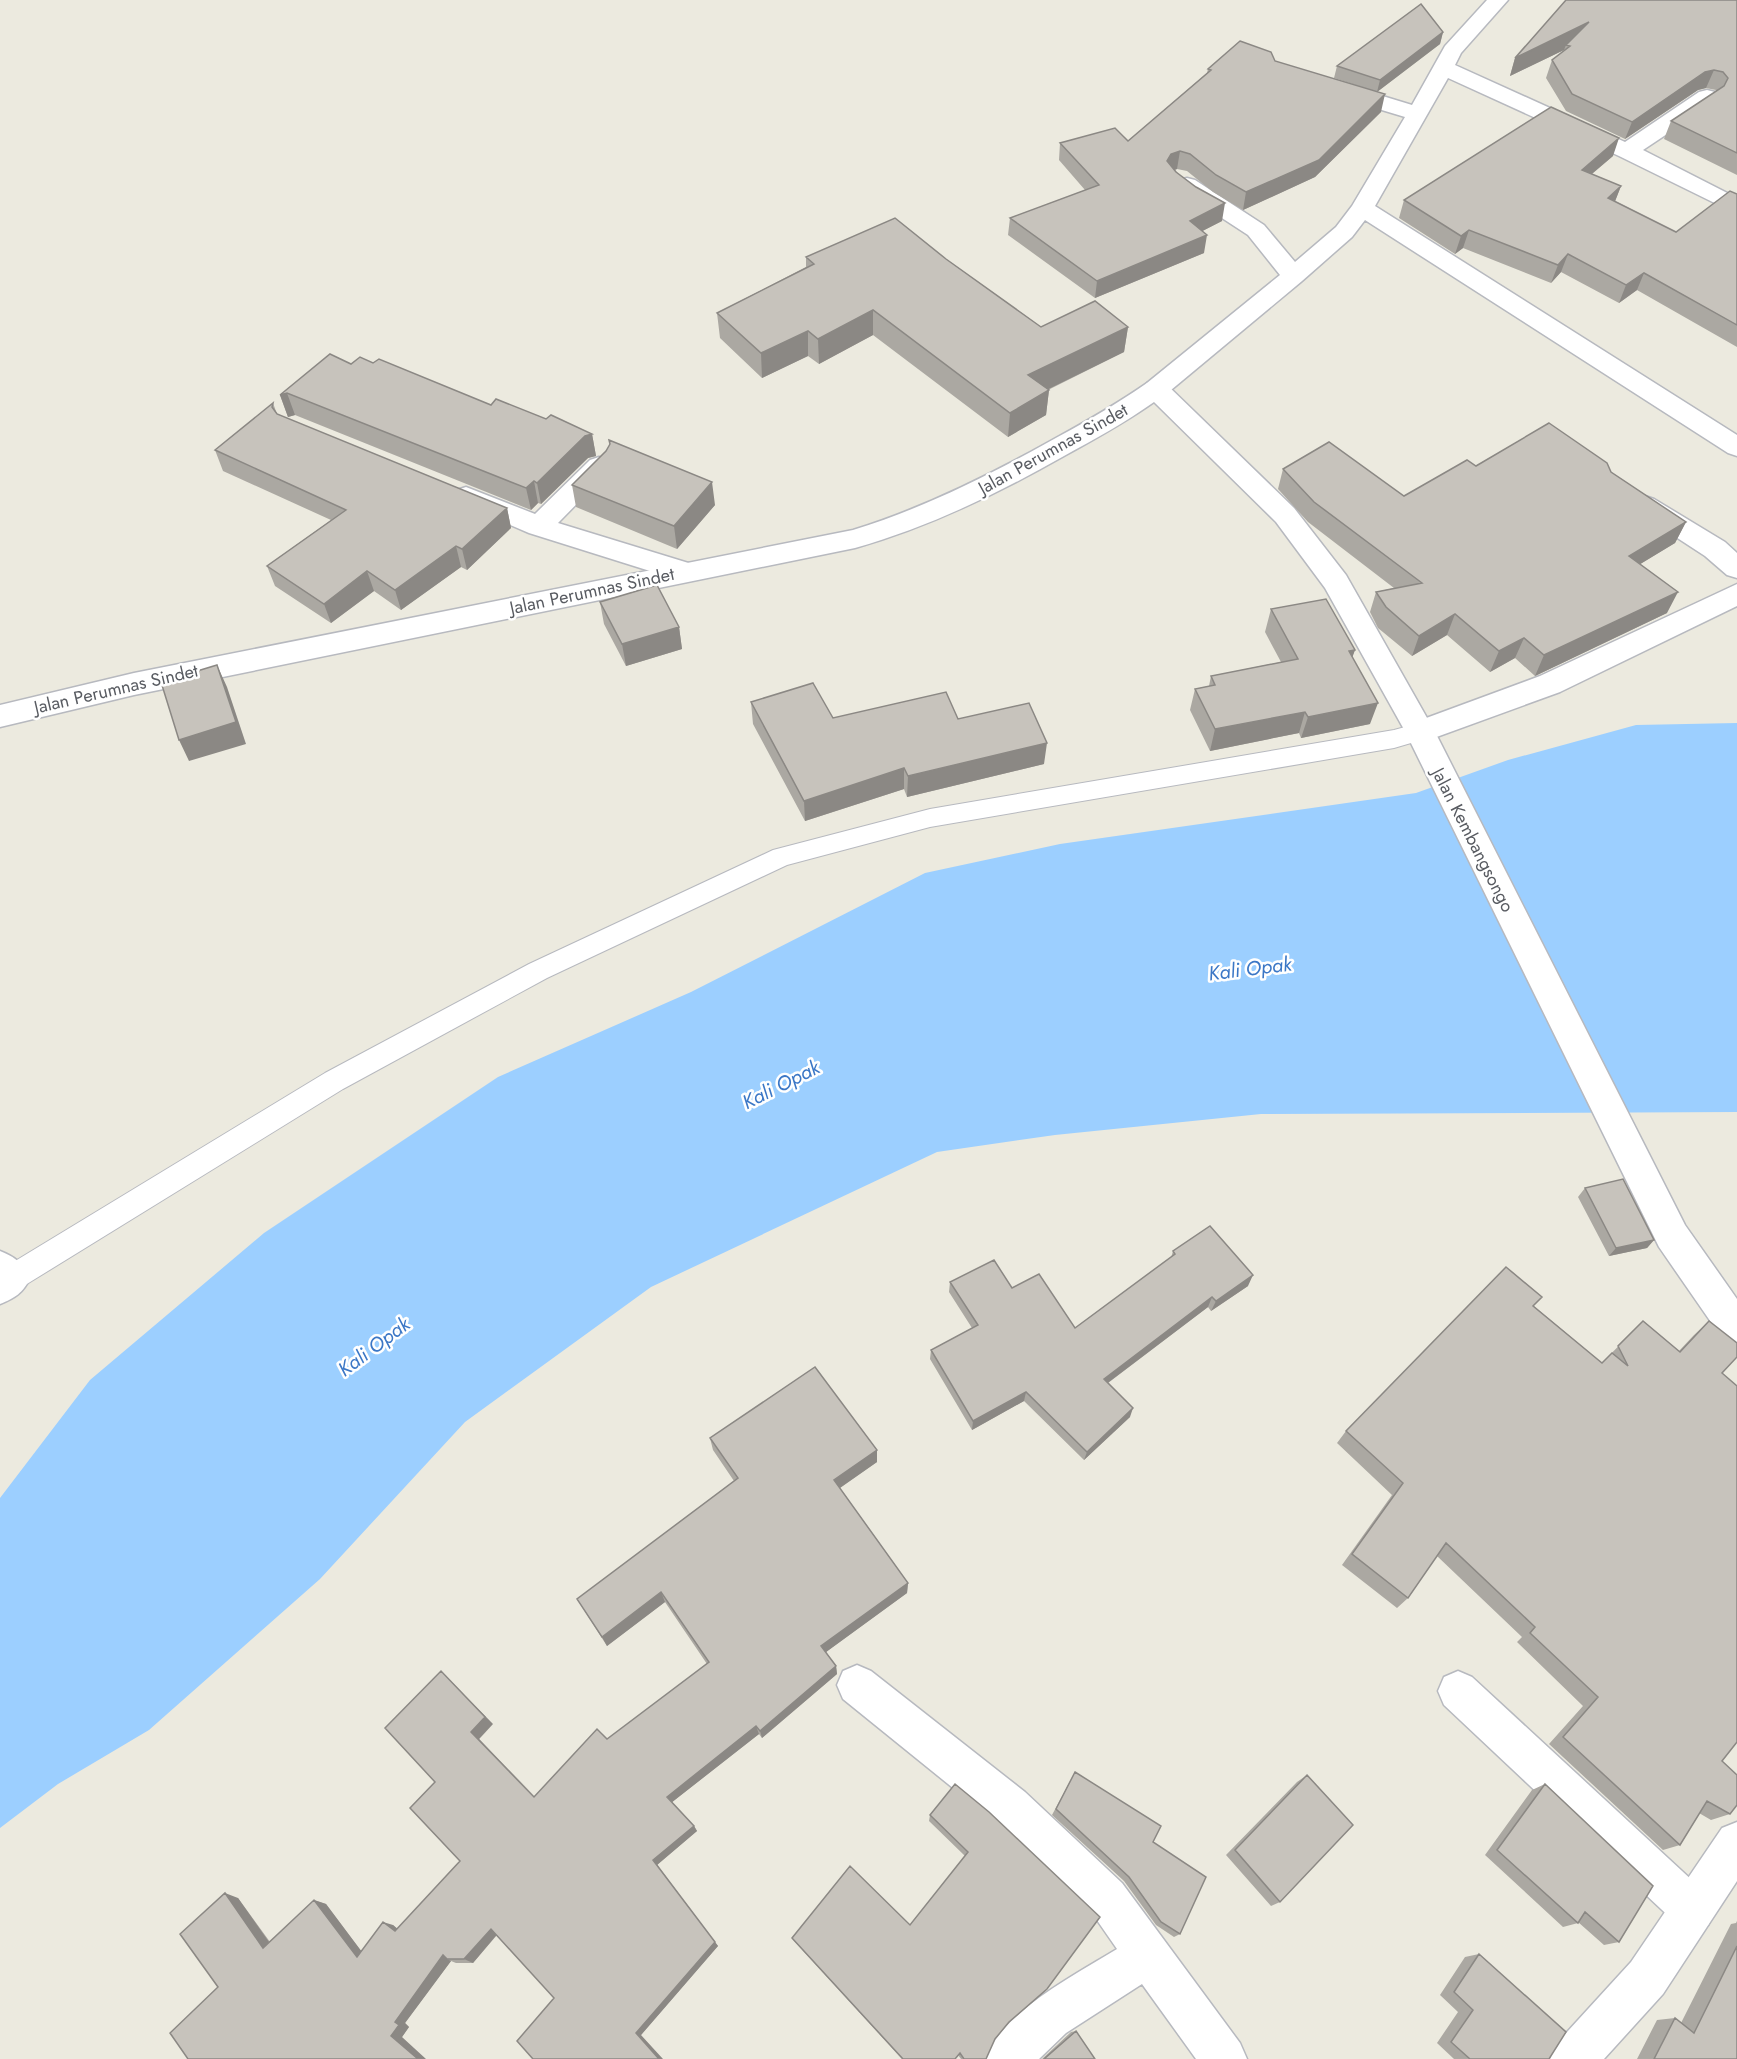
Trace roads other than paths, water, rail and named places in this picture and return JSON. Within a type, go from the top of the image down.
[{"type":"street","name":"Jalan Perumnas Sindet","points":[[0,716],[134,684],[855,539],[898,526],[938,510],[995,482],[1122,413],[1156,389],[1344,232],[1362,208],[1459,39],[1498,0]]},
{"type":"street","points":[[1444,68],[1627,151],[1737,207]]},
{"type":"street","points":[[1322,85],[1418,114]]},
{"type":"street","points":[[1627,151],[1707,96]]},
{"type":"street","points":[[1178,178],[1204,199],[1256,230],[1294,276]]},
{"type":"street","points":[[1362,208],[1737,447]]},
{"type":"street","name":"Jalan Kembangsongo","points":[[1156,389],[1285,515],[1336,582],[1421,736],[1672,1236],[1737,1329]]},
{"type":"street","points":[[539,526],[599,466]]},
{"type":"street","points":[[443,487],[539,526],[685,572]]},
{"type":"street","points":[[1622,490],[1714,549],[1737,568]]},
{"type":"street","points":[[1421,736],[1550,684],[1737,594]]},
{"type":"street","points":[[857,1685],[1010,1808],[1107,1898],[1224,2059]]},
{"type":"street","points":[[1458,1690],[1693,1910]]},
{"type":"street","points":[[1573,2059],[1647,1978],[1737,1843]]},
{"type":"street","points":[[1007,2059],[1050,2017],[1148,1955]]},
{"type":"lane","points":[[4,1278],[334,1081],[538,971],[781,857],[930,818],[1421,736]]},
{"type":"water","name":"Kali Opak","points":[[1737,723],[1737,1112],[1261,1114],[1055,1135],[937,1152],[651,1287],[465,1422],[320,1579],[149,1730],[58,1784],[0,1828],[0,1498],[90,1380],[264,1233],[498,1077],[691,992],[925,873],[1060,844],[1416,793],[1508,760],[1636,725]]}]
